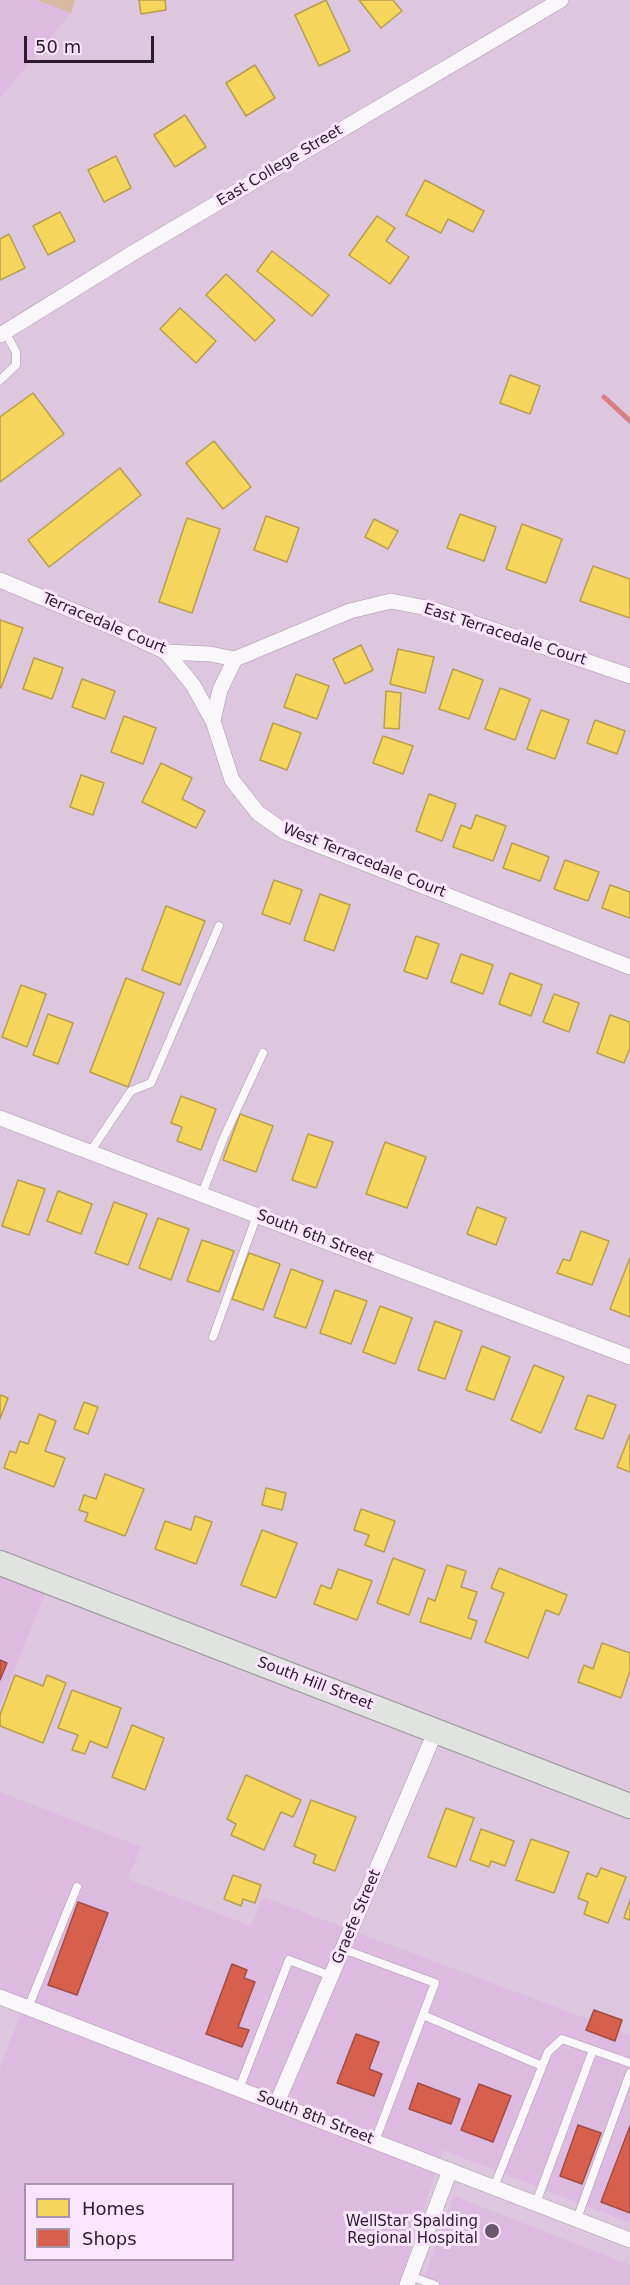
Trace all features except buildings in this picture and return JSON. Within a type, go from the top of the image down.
[{"type":"main road","name":"South Hill Street","points":[[0,1563],[630,1806]]},
{"type":"street","name":"East College Street","points":[[2,333],[136,251],[561,0]]},
{"type":"street","name":"Terracedale Court","points":[[0,580],[166,652],[210,654],[235,659]]},
{"type":"street","name":"East Terracedale Court","points":[[235,659],[350,611],[391,601],[432,609],[630,676]]},
{"type":"street","name":"West Terracedale Court","points":[[166,652],[194,685],[213,722],[232,780],[258,813],[285,832],[630,967]]},
{"type":"street","points":[[213,722],[220,690],[235,659]]},
{"type":"street","name":"South 6th Street","points":[[0,1118],[630,1357]]},
{"type":"street","name":"Graefe Street","points":[[277,2103],[436,1730]]},
{"type":"street","name":"South 8th Street","points":[[0,1997],[630,2240]]},
{"type":"street","points":[[409,2280],[450,2170]]},
{"type":"lane","points":[[0,380],[16,365],[16,352],[2,333]]},
{"type":"lane","points":[[90,1152],[131,1091],[151,1083],[219,926]]},
{"type":"lane","points":[[202,1194],[224,1137],[263,1053]]},
{"type":"lane","points":[[213,1337],[257,1215]]},
{"type":"lane","points":[[28,2008],[77,1887]]},
{"type":"lane","points":[[343,1949],[435,1983],[375,2141]]},
{"type":"lane","points":[[239,2089],[290,1960],[332,1976]]},
{"type":"lane","points":[[423,2015],[542,2066]]},
{"type":"lane","points":[[494,2187],[548,2052],[562,2039],[630,2063]]},
{"type":"lane","points":[[536,2203],[592,2050]]},
{"type":"lane","points":[[577,2219],[630,2073]]},
{"type":"lane","points":[[409,2280],[435,2285]]},
{"type":"shaded area","points":[[0,0],[37,0],[71,13],[0,98]]},
{"type":"shaded area","points":[[37,0],[75,0],[71,13]]},
{"type":"shaded area","points":[[0,1551],[54,1571],[0,1706]]},
{"type":"shaded area","points":[[0,1792],[141,1847],[128,1879],[251,1926],[263,1897],[630,2035],[630,2223],[443,2150],[399,2285],[0,2285],[0,2068],[26,2000],[0,1991]]},
{"type":"shaded area","name":"WellStar Spalding Regional Hospital","points":[[454,2196],[630,2265],[630,2285],[422,2285]]},
{"type":"waterway","points":[[604,397],[630,421]]},
{"type":"place","name":"WellStar Spalding Regional Hospital","points":[[492,2231]]}]
